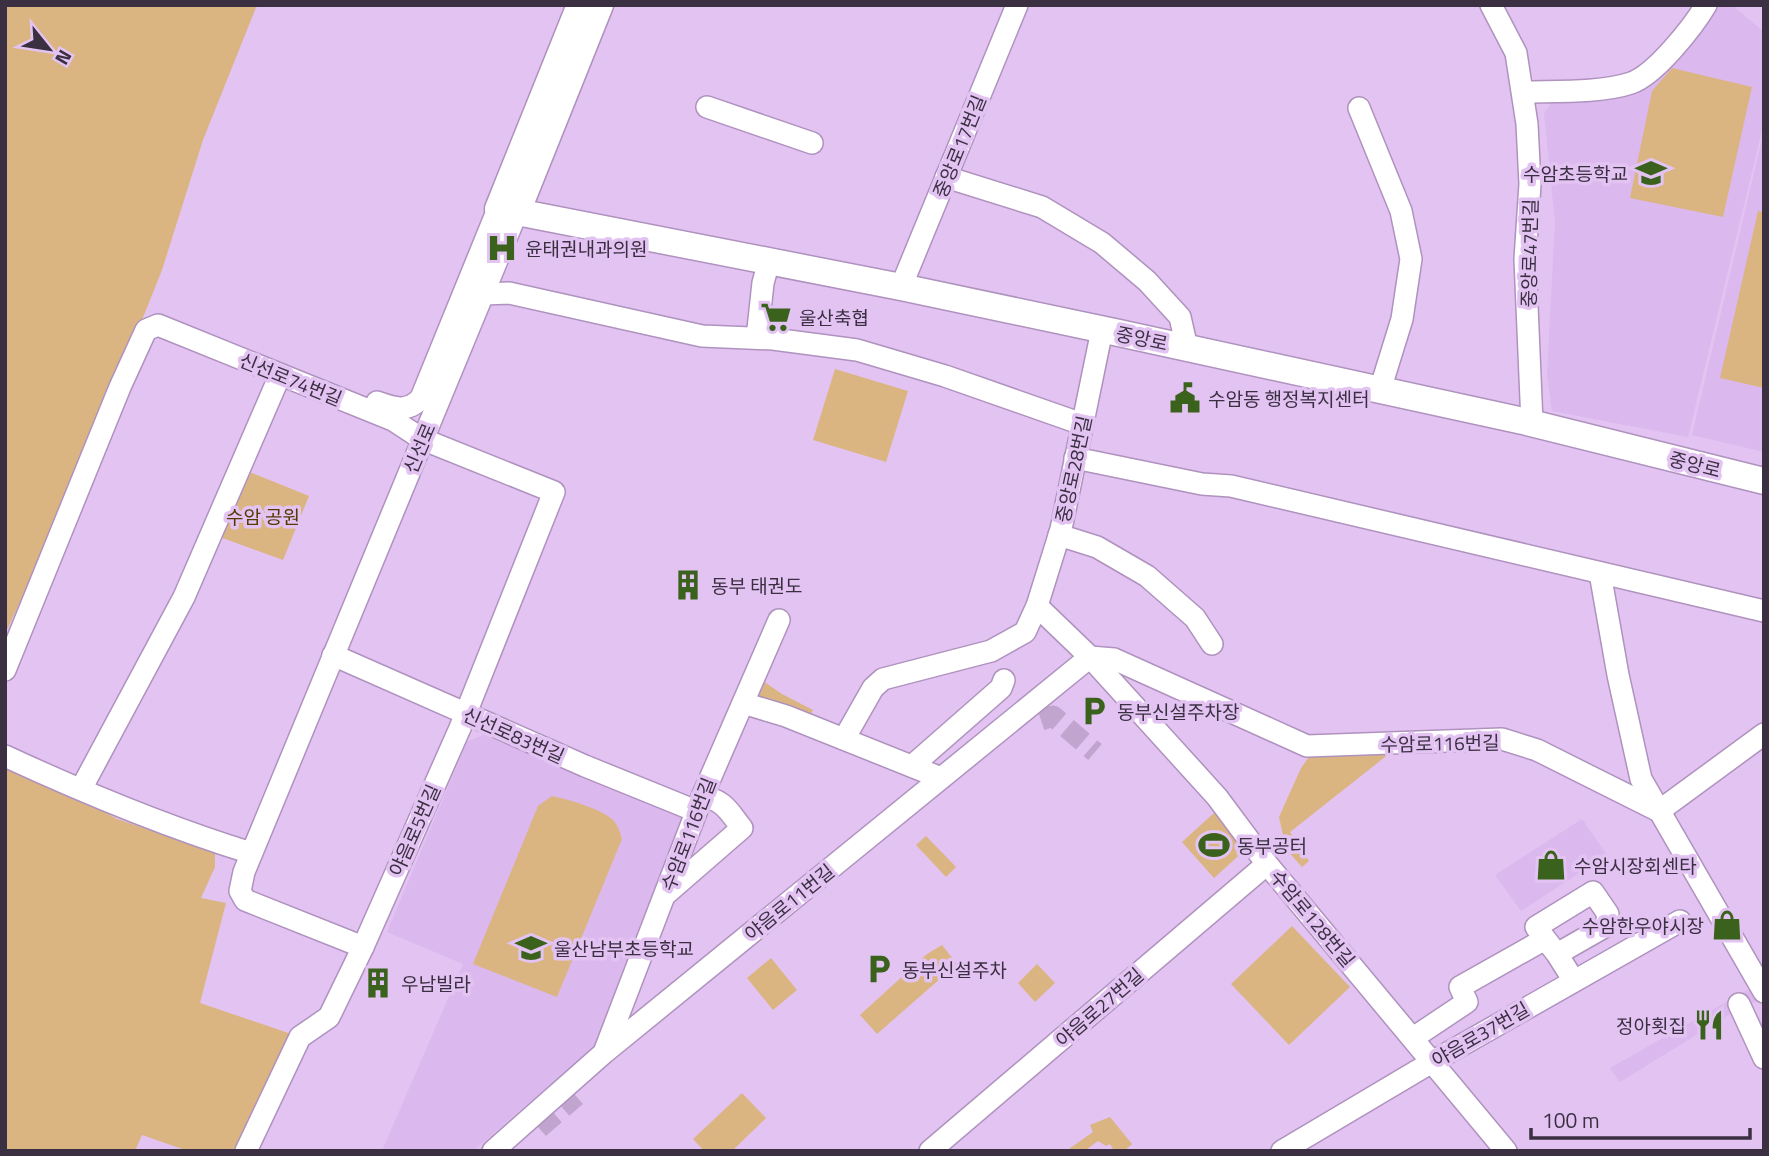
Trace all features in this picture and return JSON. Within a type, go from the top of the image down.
[{"type":"main road","name":"신선로","points":[[507,211],[580,5]]},
{"type":"main road","name":"신선로","points":[[507,211],[600,5]]},
{"type":"main road","name":"중앙로","points":[[507,211],[901,287],[1187,348],[1532,423],[1764,481]]},
{"type":"street","name":"중앙로17번길","points":[[901,287],[1017,5]]},
{"type":"street","name":"중앙로47번길","points":[[1491,5],[1516,53],[1523,92],[1530,184],[1525,260],[1532,423]]},
{"type":"street","points":[[1523,92],[1584,89],[1634,82],[1680,41],[1706,5]]},
{"type":"street","points":[[707,107],[812,144]]},
{"type":"street","points":[[1359,108],[1401,211],[1411,259],[1402,319],[1380,390]]},
{"type":"street","points":[[946,177],[1042,207],[1102,243],[1147,281],[1180,317],[1187,348]]},
{"type":"street","name":"신선로","points":[[363,947],[263,909],[245,900],[240,891],[251,853],[484,295],[507,211]]},
{"type":"street","name":"신선로","points":[[353,404],[362,396],[393,408],[406,409],[415,404],[424,391],[507,211]]},
{"type":"street","points":[[757,338],[769,261]]},
{"type":"street","points":[[484,295],[509,293],[702,336],[757,338],[857,351],[945,376],[1082,424]]},
{"type":"street","name":"신선로74번길","points":[[5,670],[120,387],[146,330],[158,325],[393,420],[422,439]]},
{"type":"street","name":"중앙로28번길","points":[[844,739],[873,688],[883,679],[991,651],[1025,632],[1037,606],[1059,535],[1102,330]]},
{"type":"street","points":[[80,789],[184,597],[280,375]]},
{"type":"street","points":[[422,439],[424,391]]},
{"type":"street","name":"야음로5번길","points":[[246,1151],[300,1037],[329,1017],[363,947],[466,713],[554,492],[422,439]]},
{"type":"street","points":[[1075,458],[1202,484],[1231,486],[1764,611]]},
{"type":"street","points":[[1059,535],[1097,547],[1147,576],[1195,618],[1212,644]]},
{"type":"street","points":[[1600,573],[1618,675],[1641,779],[1764,992]]},
{"type":"street","points":[[1037,606],[1090,657]]},
{"type":"street","name":"수암로116번길","points":[[605,1052],[634,996],[664,895],[681,870],[699,804],[779,620]]},
{"type":"street","name":"신선로83번길","points":[[333,655],[606,776],[699,804],[714,798],[720,801],[741,828],[681,870]]},
{"type":"street","name":"수암로116번길","points":[[1090,657],[1114,659],[1307,746],[1502,739],[1537,750],[1659,811]]},
{"type":"street","name":"야음로11번길","points":[[493,1151],[605,1052],[1090,657]]},
{"type":"street","name":"수암로128번길","points":[[1090,657],[1222,803],[1267,864],[1506,1151]]},
{"type":"street","points":[[912,766],[1001,688],[1004,680]]},
{"type":"street","points":[[743,703],[786,716],[941,778]]},
{"type":"street","points":[[1659,811],[1764,734]]},
{"type":"street","points":[[5,756],[80,789],[218,843],[251,853]]},
{"type":"street","name":"야음로27번길","points":[[930,1151],[1267,864]]},
{"type":"street","name":"야음로37번길","points":[[1282,1151],[1680,921]]},
{"type":"street","points":[[1413,1038],[1466,1002],[1460,987],[1551,947],[1574,981]]},
{"type":"street","points":[[1740,1004],[1764,1058]]},
{"type":"shaded area","name":"수암초등학교","points":[[1718,5],[1732,5],[1764,32],[1764,122],[1688,437],[1552,411],[1547,375],[1555,223],[1544,113],[1552,102],[1638,89],[1675,55]]},
{"type":"shaded area","points":[[1764,131],[1764,452],[1692,435]]},
{"type":"shaded area","name":"울산남부초등학교","points":[[483,735],[681,814],[686,826],[599,1042],[473,1151],[382,1151],[463,964],[387,932],[467,742]]},
{"type":"shaded area","name":"수암한우야시장","points":[[1549,744],[1629,785],[1632,781],[1655,794],[1667,797],[1705,789],[1670,817],[1764,976],[1764,1006],[1760,1000],[1735,1011],[1620,1082],[1610,1068],[1753,987],[1662,825],[1541,758]]},
{"type":"shaded area","name":"수암시장회센타","points":[[1582,819],[1607,855],[1521,911],[1495,875]]},
{"type":"green space","points":[[5,5],[257,5],[203,140],[162,270],[84,465],[5,634]]},
{"type":"green space","points":[[1672,68],[1752,87],[1723,217],[1630,198],[1652,91]]},
{"type":"green space","points":[[1758,211],[1764,212],[1764,388],[1720,378]]},
{"type":"green space","points":[[835,369],[908,391],[886,462],[813,440]]},
{"type":"green space","name":"수암 공원","points":[[247,471],[309,496],[283,560],[217,536]]},
{"type":"green space","points":[[763,681],[813,710],[806,724],[743,703]]},
{"type":"green space","points":[[1388,752],[1290,832],[1309,861],[1302,867],[1286,849],[1279,817],[1301,768],[1311,754]]},
{"type":"green space","points":[[5,760],[40,775],[117,819],[215,852],[215,867],[201,898],[226,903],[200,1003],[300,1037],[246,1151],[188,1151],[142,1135],[135,1151],[5,1151]]},
{"type":"green space","points":[[552,796],[607,815],[616,824],[622,839],[557,997],[473,964],[538,806]]},
{"type":"green space","name":"동부공터","points":[[1214,813],[1246,849],[1214,878],[1182,842]]},
{"type":"green space","points":[[926,836],[956,867],[946,877],[916,845]]},
{"type":"green space","points":[[1292,926],[1350,987],[1289,1045],[1231,984]]},
{"type":"green space","points":[[942,945],[957,964],[877,1034],[860,1015],[927,954]]},
{"type":"green space","points":[[771,958],[797,990],[773,1010],[747,978]]},
{"type":"green space","points":[[1037,964],[1055,983],[1035,1002],[1018,983]]},
{"type":"green space","points":[[742,1093],[766,1118],[732,1151],[704,1151],[693,1139]]},
{"type":"green space","points":[[1110,1117],[1132,1144],[1124,1151],[1114,1151],[1110,1144],[1106,1146],[1098,1141],[1087,1149],[1088,1151],[1066,1151],[1093,1132],[1090,1125]]},
{"type":"tunnel","points":[[1041,720],[1053,716],[1095,752]]},
{"type":"tunnel","points":[[539,1128],[576,1096]]},
{"type":"place","name":"수암초등학교","points":[[1651,173]]},
{"type":"place","name":"윤태권내과의원","points":[[502,248]]},
{"type":"place","name":"울산축협","points":[[776,317]]},
{"type":"place","name":"수암동 행정복지센터","points":[[1185,398]]},
{"type":"place","name":"동부 태권도","points":[[688,585]]},
{"type":"place","name":"동부신설주차장","points":[[1094,711]]},
{"type":"place","name":"동부공터","points":[[1214,845]]},
{"type":"place","name":"수암시장회센타","points":[[1551,865]]},
{"type":"place","name":"수암한우야시장","points":[[1727,925]]},
{"type":"place","name":"울산남부초등학교","points":[[531,948]]},
{"type":"place","name":"동부신설주차","points":[[879,969]]},
{"type":"place","name":"우남빌라","points":[[378,983]]},
{"type":"place","name":"정아횟집","points":[[1709,1025]]}]
